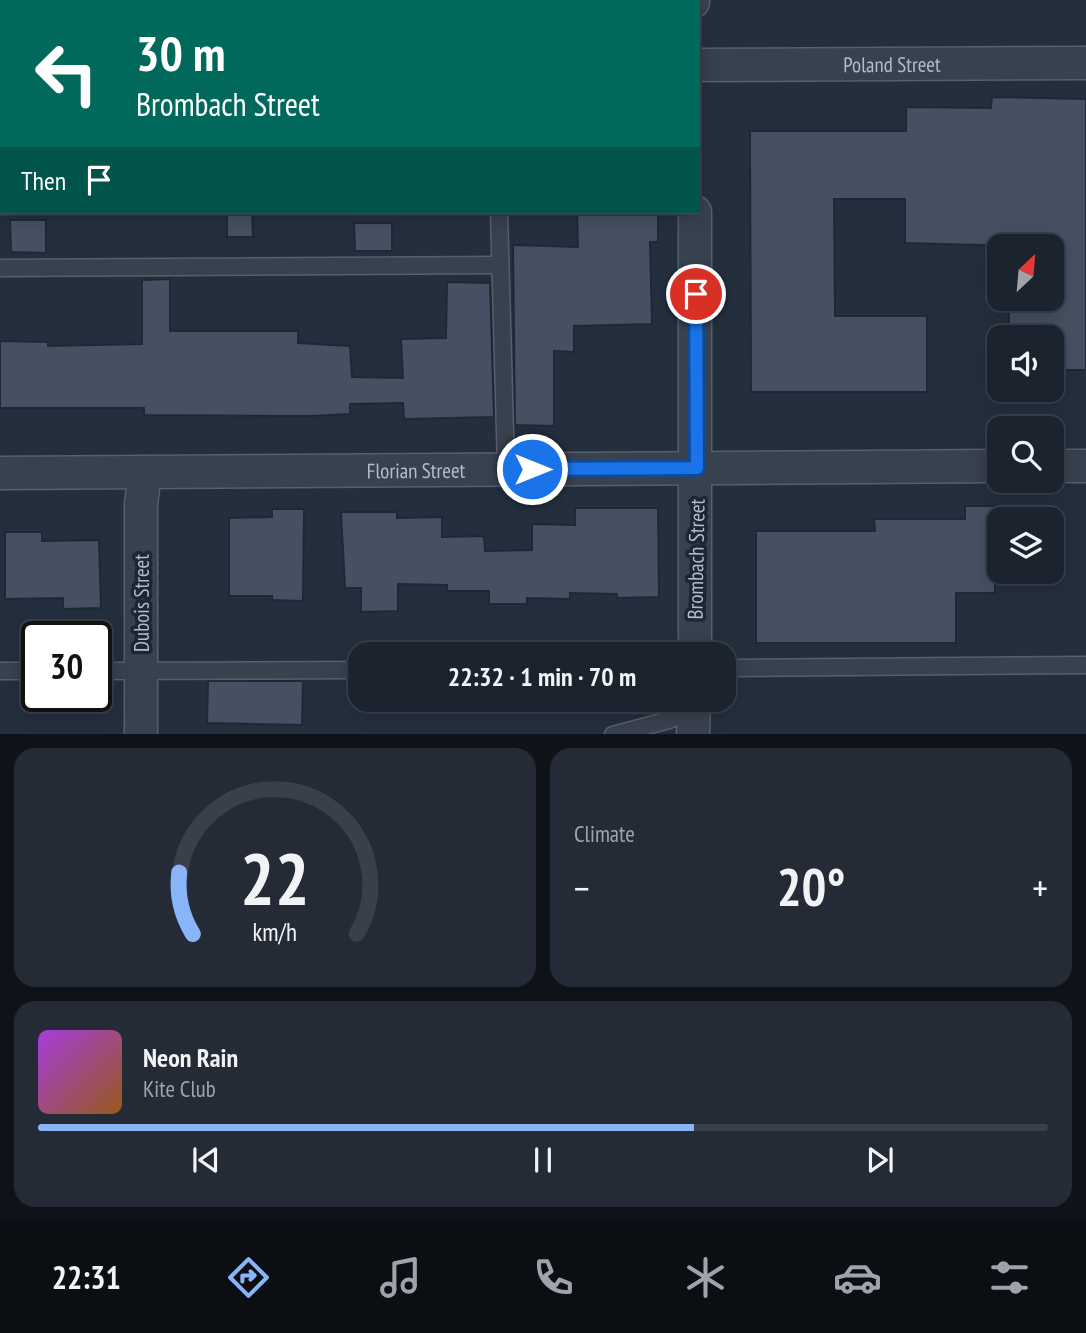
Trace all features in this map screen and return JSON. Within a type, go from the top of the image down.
[{"type":"street","name":"Poland Street","points":[[700,65],[1086,63]]},
{"type":"street","name":"Brombach Street","points":[[695,214],[695,642]]},
{"type":"street","name":"Florian Street","points":[[0,473],[987,466]]},
{"type":"street","points":[[1064,466],[1086,466]]},
{"type":"street","name":"Dubois Street","points":[[141,734],[141,505],[145,472]]},
{"type":"lane","points":[[499,214],[506,469]]},
{"type":"lane","points":[[0,268],[500,265]]},
{"type":"lane","points":[[736,668],[1086,665]]},
{"type":"lane","points":[[112,671],[348,670]]},
{"type":"lane","points":[[0,671],[21,671]]},
{"type":"lane","points":[[613,734],[694,714]]},
{"type":"building","points":[[992,97],[1086,99],[1086,370],[1064,370],[1064,325],[1009,325],[1009,312],[1064,312],[1064,234],[987,234],[987,245],[905,243],[905,199],[834,199],[835,316],[927,316],[927,392],[751,392],[750,131],[906,131],[906,107],[991,108]]},
{"type":"building","points":[[227,214],[252,214],[253,237],[227,237]]},
{"type":"building","points":[[577,214],[658,214],[658,242],[650,242],[652,324],[574,326],[574,352],[554,351],[554,426],[515,425],[513,245],[578,247]]},
{"type":"building","points":[[10,220],[46,220],[46,253],[11,252]]},
{"type":"building","points":[[354,223],[392,223],[392,251],[355,251]]},
{"type":"building","points":[[170,279],[170,331],[298,331],[298,343],[350,346],[352,377],[403,378],[401,339],[446,338],[447,282],[490,283],[494,417],[404,419],[403,403],[350,404],[350,414],[310,416],[144,415],[144,408],[0,408],[0,341],[48,342],[48,346],[142,344],[142,280]]},
{"type":"building","points":[[965,506],[996,506],[987,507],[987,584],[995,584],[995,593],[956,593],[956,643],[756,643],[756,531],[875,531],[874,519],[965,519]]},
{"type":"building","points":[[575,508],[658,508],[659,597],[617,598],[617,594],[570,593],[570,599],[527,598],[527,604],[489,604],[489,591],[447,591],[447,585],[398,584],[398,611],[361,612],[361,588],[345,588],[341,512],[397,512],[397,518],[442,517],[442,537],[484,536],[485,551],[532,550],[532,524],[575,525]]},
{"type":"building","points":[[272,509],[304,509],[303,601],[272,600],[272,596],[229,596],[229,518],[272,517]]},
{"type":"building","points":[[5,532],[42,532],[42,541],[99,540],[101,608],[63,609],[63,598],[5,599]]},
{"type":"building","points":[[208,681],[303,681],[302,725],[207,723]]},
{"type":"route","points":[[532,469],[697,468],[696,294]]}]
